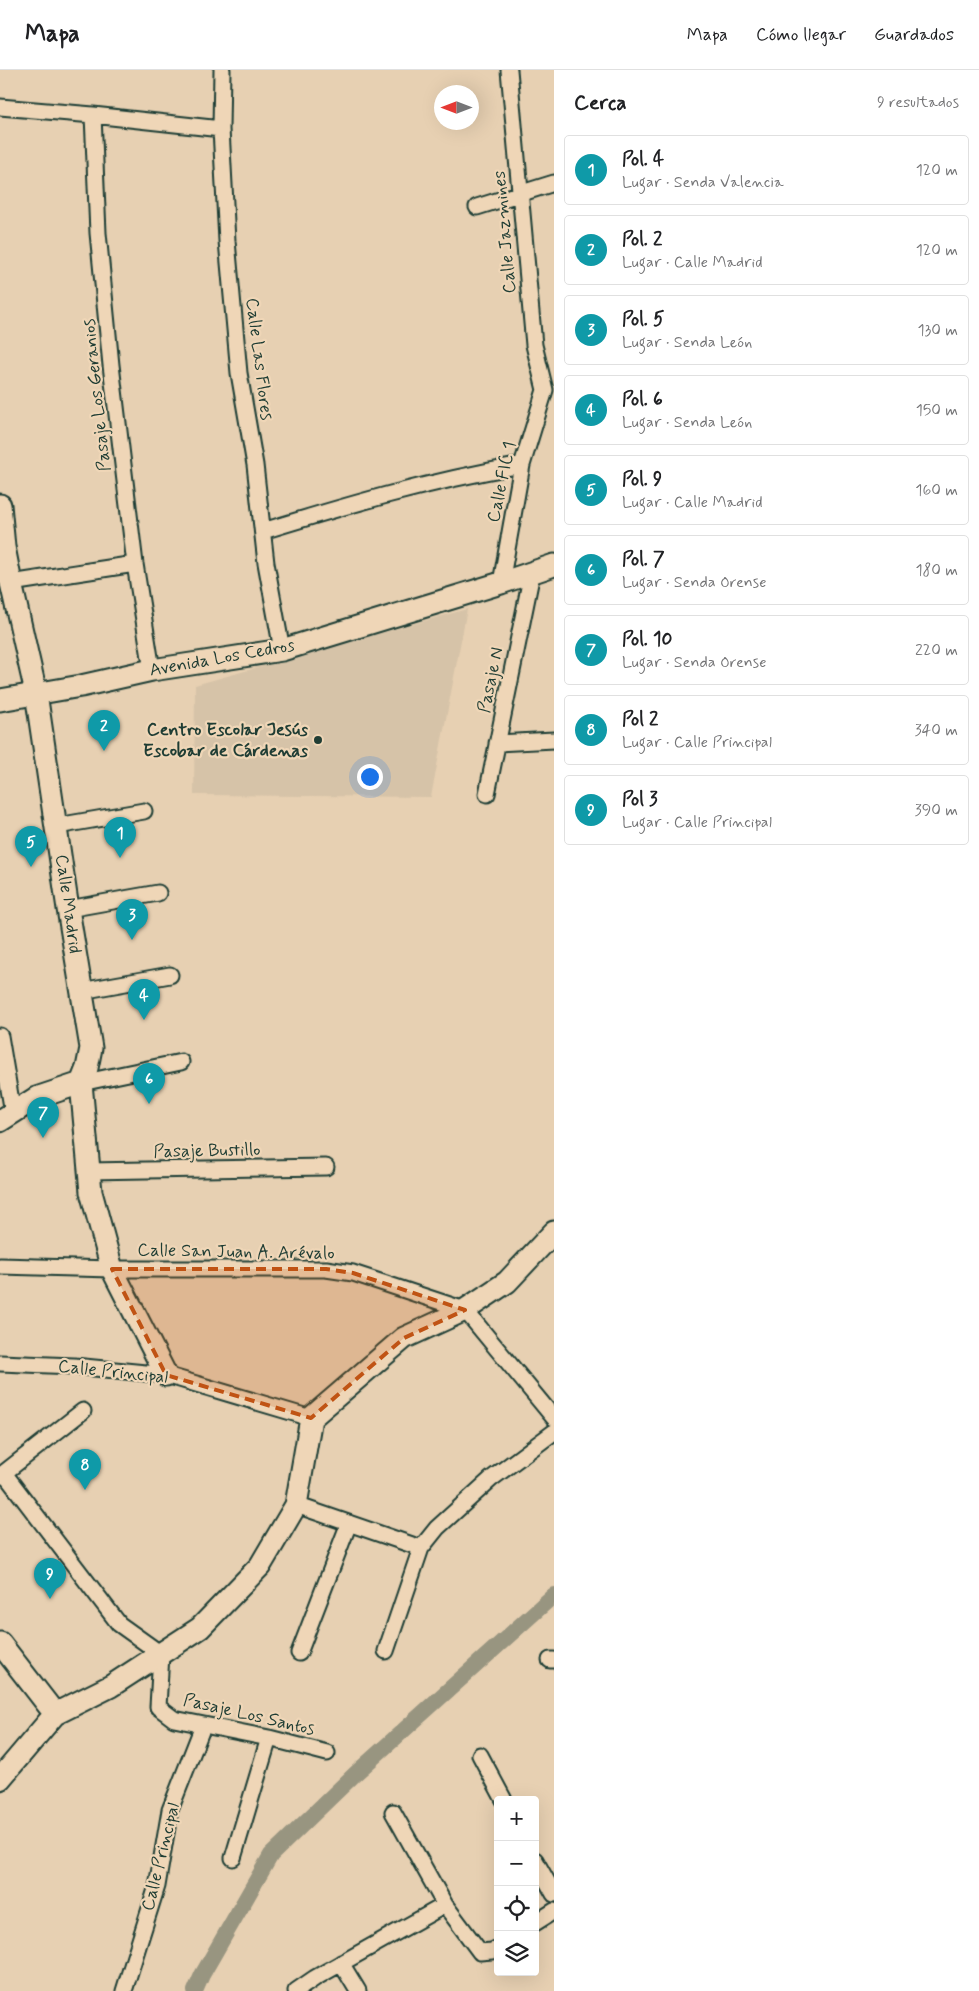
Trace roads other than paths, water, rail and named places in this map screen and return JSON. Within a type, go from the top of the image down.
[{"type":"street","name":"Calle Las Flores","points":[[222,70],[221,130],[227,240],[239,373],[255,465],[266,563],[282,650]]},
{"type":"street","name":"Calle Jazmines","points":[[509,70],[534,345],[549,388]]},
{"type":"street","points":[[0,107],[93,115],[221,130]]},
{"type":"street","name":"Pasaje Los Geranios","points":[[93,115],[99,242],[111,365],[135,564],[152,670]]},
{"type":"street","points":[[477,207],[554,183]]},
{"type":"street","name":"Calle FIC 1","points":[[501,583],[522,465],[549,388]]},
{"type":"street","points":[[263,532],[377,497],[476,473],[522,465]]},
{"type":"street","name":"Calle Madrid","points":[[0,505],[4,547],[36,693],[91,1048],[87,1068],[81,1083]]},
{"type":"street","points":[[11,583],[135,564]]},
{"type":"street","name":"Avenida Los Cedros","points":[[0,700],[81,686],[152,670],[282,650],[554,565]]},
{"type":"street","name":"Pasaje N","points":[[487,794],[532,573]]},
{"type":"street","points":[[497,742],[554,740]]},
{"type":"street","points":[[56,826],[144,812]]},
{"type":"street","points":[[68,909],[158,893]]},
{"type":"street","points":[[81,991],[170,975]]},
{"type":"street","points":[[0,1036],[6,1117],[36,1098],[81,1083],[181,1062]]},
{"type":"street","points":[[81,1083],[91,1192],[112,1269],[166,1375]]},
{"type":"street","name":"Pasaje Bustillo","points":[[88,1171],[326,1168]]},
{"type":"street","points":[[0,1779],[54,1714],[111,1686],[200,1628],[260,1566],[296,1505],[311,1418],[404,1338],[465,1310],[507,1282],[554,1232]]},
{"type":"street","name":"Calle San Juan A. Arévalo","points":[[0,1266],[112,1269],[326,1269],[353,1273],[465,1310]]},
{"type":"street","points":[[465,1310],[554,1418]]},
{"type":"street","name":"Calle Principal","points":[[0,1363],[74,1366],[166,1375],[311,1418]]},
{"type":"street","points":[[83,1411],[2,1474],[119,1624],[161,1654]]},
{"type":"street","points":[[386,1651],[421,1548],[437,1528],[491,1479],[554,1432]]},
{"type":"street","points":[[296,1505],[421,1548]]},
{"type":"street","points":[[298,1653],[349,1523]]},
{"type":"street","points":[[0,1643],[54,1714]]},
{"type":"street","name":"Pasaje Los Santos","points":[[161,1654],[158,1707],[174,1719],[327,1752]]},
{"type":"street","name":"Calle Principal","points":[[124,1991],[157,1886],[170,1810],[203,1726]]},
{"type":"street","points":[[233,1858],[269,1738]]},
{"type":"street","points":[[480,1755],[502,1796]]},
{"type":"street","points":[[393,1812],[445,1905],[480,1952],[494,1950]]},
{"type":"street","points":[[539,1867],[554,1894]]},
{"type":"street","points":[[296,1991],[341,1963],[445,1905]]},
{"type":"street","points":[[539,1920],[554,1911]]},
{"type":"street","points":[[341,1963],[358,1991]]},
{"type":"waterway","points":[[195,1991],[202,1975],[271,1855],[355,1774],[554,1595]]},
{"type":"place","name":"Centro Escolar Jesús Escobar de Cárdenas","points":[[318,740]]},
{"type":"place","name":"Pol. 2","points":[[104,751]]},
{"type":"place","name":"Pol. 4","points":[[120,858]]},
{"type":"place","name":"Pol. 9","points":[[31,867]]},
{"type":"place","name":"Pol. 5","points":[[132,940]]},
{"type":"place","name":"Pol. 6","points":[[144,1020]]},
{"type":"place","name":"Pol. 7","points":[[149,1104]]},
{"type":"place","name":"Pol. 10","points":[[43,1138]]},
{"type":"place","name":"Pol 2","points":[[85,1490]]},
{"type":"place","name":"Pol 3","points":[[50,1599]]}]
